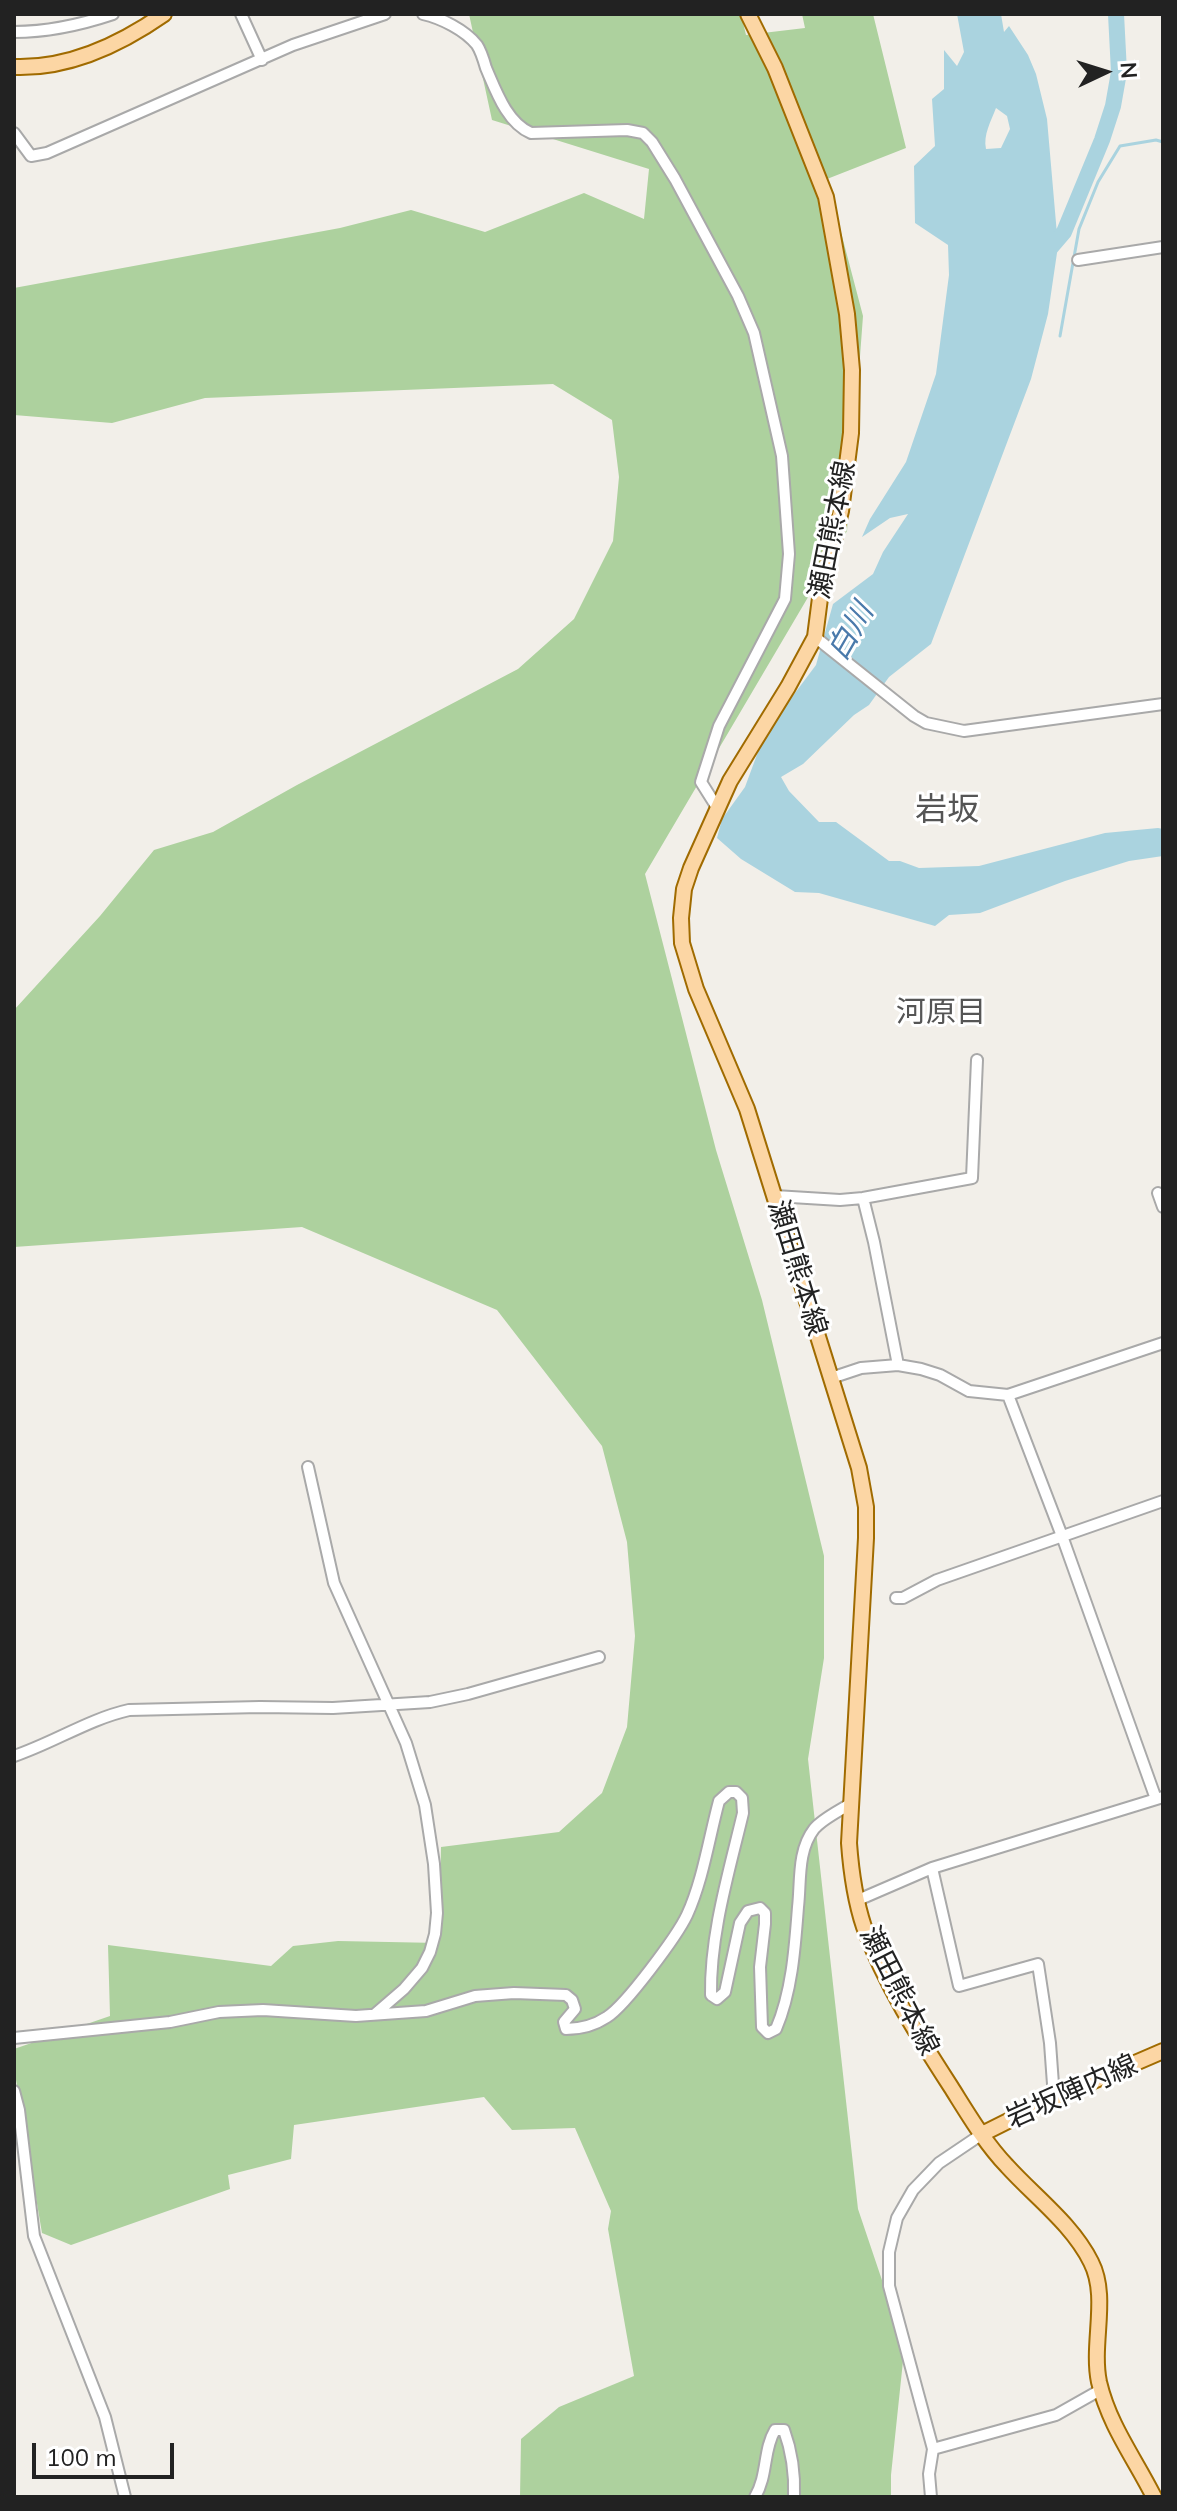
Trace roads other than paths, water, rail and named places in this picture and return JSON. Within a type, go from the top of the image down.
[{"type":"main road","points":[[14,67],[54,63],[103,49],[164,14]]},
{"type":"main road","name":"瀬田熊本線","points":[[748,14],[775,68],[826,197],[847,314],[852,370],[851,433],[841,511],[820,598],[817,639],[730,781],[691,868],[684,889],[682,943],[696,989],[747,1109],[859,1468],[866,1507],[865,1579],[850,1804],[850,1855],[852,1879],[863,1925],[895,1996],[982,2134],[1006,2165],[1068,2231],[1092,2263],[1099,2290],[1096,2350],[1102,2389],[1110,2417],[1154,2497]]},
{"type":"main road","name":"岩坂陣内線","points":[[982,2134],[1054,2098],[1163,2051]]},
{"type":"street","points":[[14,32],[78,26],[113,14]]},
{"type":"street","points":[[241,14],[262,60]]},
{"type":"street","points":[[14,133],[31,156],[47,153],[293,45],[385,14]]},
{"type":"street","points":[[423,14],[458,29],[478,46],[491,81],[511,118],[522,129],[531,133],[627,130],[643,133],[675,179],[738,296],[754,333],[782,456],[788,580],[785,599],[719,726],[701,782],[718,809]]},
{"type":"street","points":[[1078,260],[1163,247]]},
{"type":"street","points":[[817,639],[914,716],[926,723],[964,731],[1163,704]]},
{"type":"street","points":[[775,1196],[840,1200],[863,1198],[972,1178],[977,1060]]},
{"type":"street","points":[[1158,1193],[1163,1207]]},
{"type":"street","points":[[863,1198],[898,1365]]},
{"type":"street","points":[[831,1378],[861,1368],[898,1365],[940,1375],[969,1391],[1008,1395],[1163,1343]]},
{"type":"street","points":[[858,1900],[932,1868],[1160,1798],[1008,1395]]},
{"type":"street","points":[[308,1467],[334,1583],[406,1743],[425,1805],[434,1864],[437,1913],[430,1952],[422,1968],[404,1989],[375,2014]]},
{"type":"street","points":[[896,1598],[903,1598],[937,1580],[1163,1501]]},
{"type":"street","points":[[14,1756],[110,1714],[129,1710],[390,1706],[430,1702],[599,1657]]},
{"type":"street","points":[[14,2038],[170,2022],[219,2012],[263,2010],[356,2016],[426,2011],[475,1996],[514,1993],[566,1995],[575,2009],[564,2022],[566,2029],[581,2029],[606,2018],[617,2009],[686,1916],[719,1801],[729,1792],[736,1792],[742,1798],[743,1813],[721,1909],[713,1955],[711,1995],[717,1999],[725,1992],[740,1923],[748,1911],[760,1908],[765,1913],[765,1924],[759,1995],[762,2027],[768,2033],[776,2029],[785,2009],[796,1932],[800,1868],[808,1841],[815,1827],[850,1804]]},
{"type":"street","points":[[932,1868],[959,1986],[1038,1964],[1050,2043],[1054,2098]]},
{"type":"street","points":[[14,2091],[34,2236],[105,2417],[125,2497]]},
{"type":"street","points":[[931,2497],[929,2474],[933,2449],[889,2286],[889,2252],[897,2218],[913,2190],[939,2163],[982,2134]]},
{"type":"street","points":[[933,2449],[1056,2415],[1102,2389]]},
{"type":"street","points":[[755,2497],[767,2465],[770,2438],[775,2430],[784,2430],[795,2479],[794,2497]]},
{"type":"water","name":"白川","points":[[957,14],[1001,14],[1004,32],[1009,26],[1036,74],[1047,119],[1058,246],[1048,314],[1031,379],[931,644],[889,677],[869,705],[854,715],[803,764],[781,777],[789,791],[819,822],[836,822],[889,861],[900,861],[919,868],[979,866],[1105,833],[1158,828],[1163,829],[1163,856],[1129,861],[980,913],[949,915],[935,926],[819,893],[795,892],[741,859],[717,838],[722,819],[745,787],[765,733],[816,665],[833,604],[873,574],[883,552],[908,514],[890,518],[862,537],[906,462],[936,374],[949,275],[948,245],[915,223],[914,166],[935,146],[932,99],[944,89],[944,50],[957,66],[964,52]],"holes":[[[996,108],[1007,116],[1010,129],[1001,148],[986,149],[987,133]]]},
{"type":"waterway","points":[[1046,253],[1064,232],[1113,106],[1119,72],[1116,14]]},
{"type":"waterway","points":[[1060,336],[1079,229],[1098,182],[1120,146],[1156,140],[1163,142]]},
{"type":"district","name":"岩坂","points":[[947,810]]},
{"type":"district","name":"河原目","points":[[941,1013]]}]
